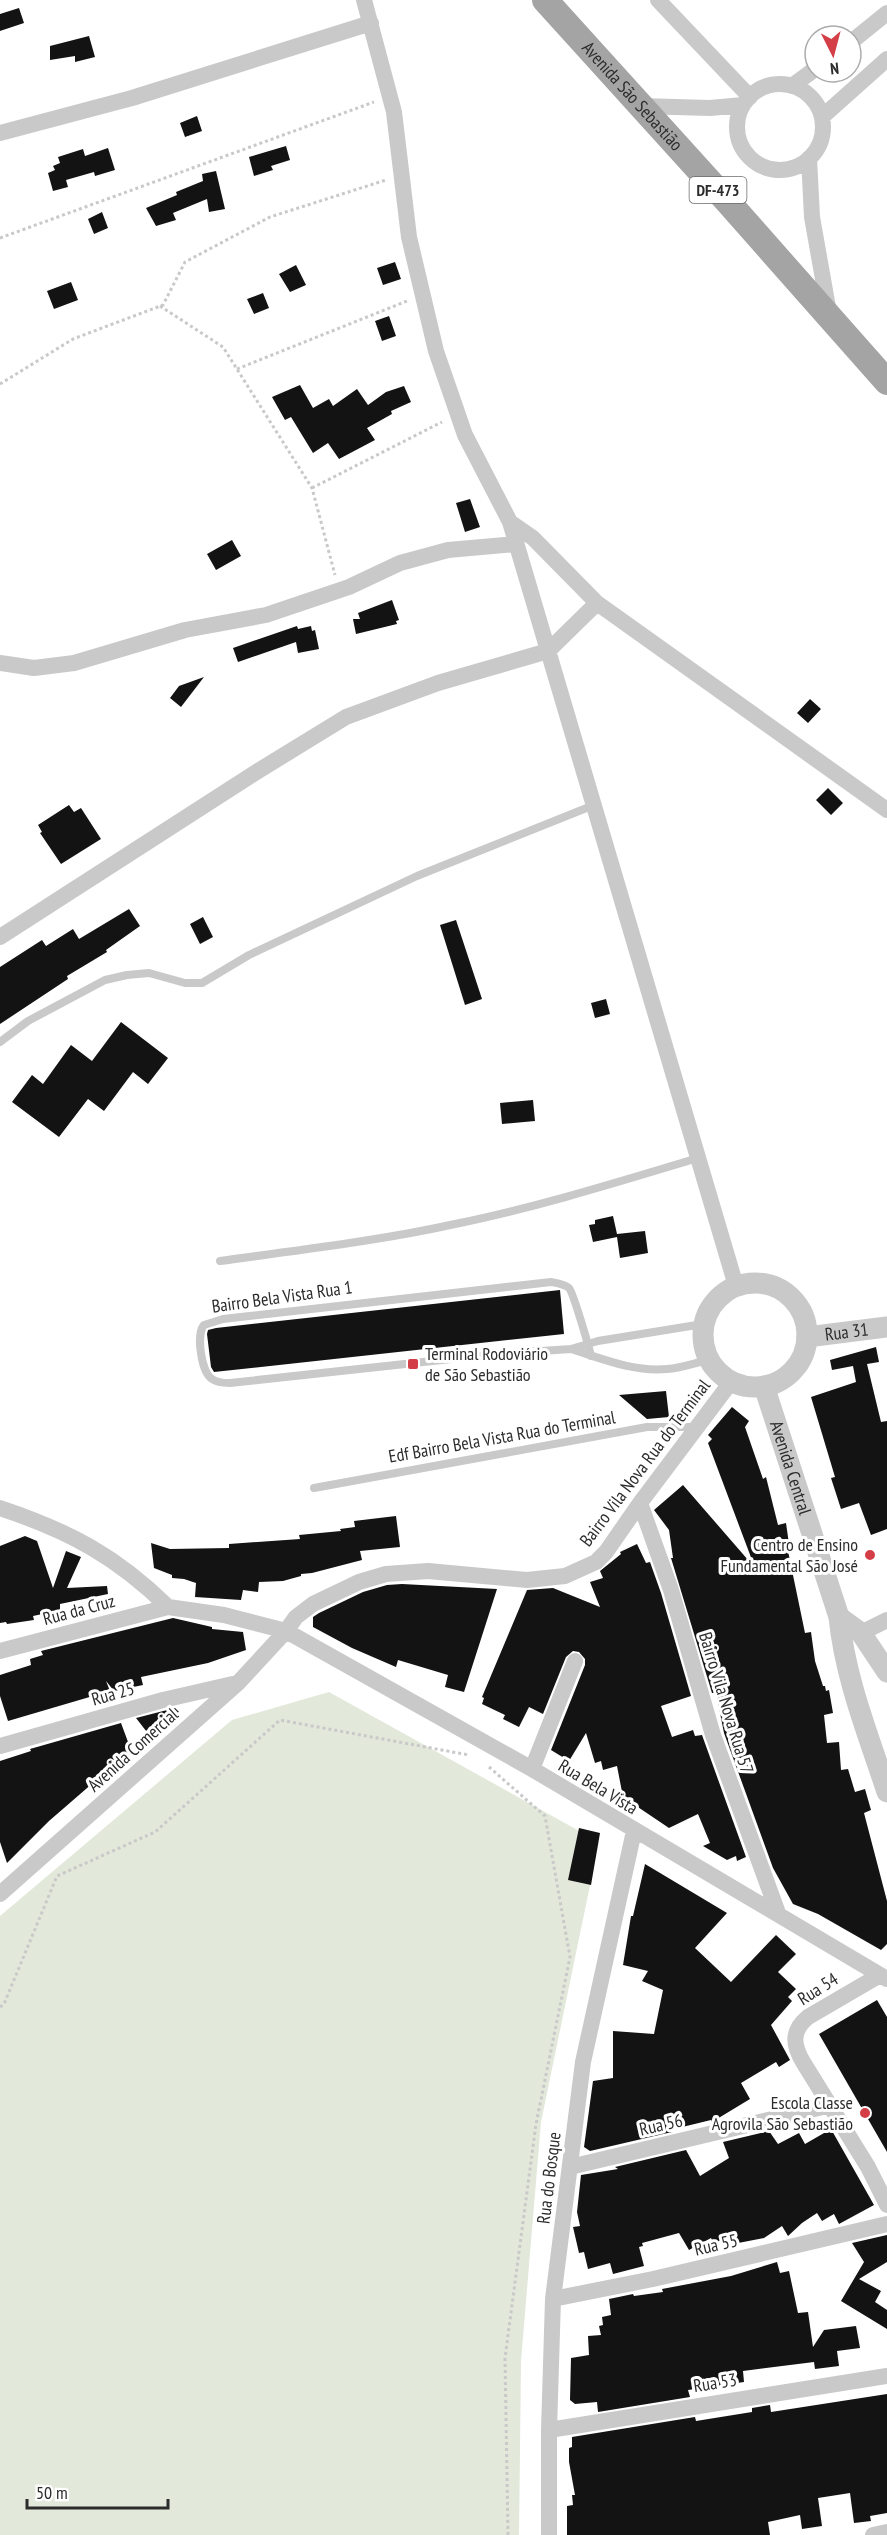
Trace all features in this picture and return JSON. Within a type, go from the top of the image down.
[{"type":"main road","name":"Avenida São Sebastião","points":[[545,0],[887,382]]},
{"type":"street","points":[[364,0],[390,96],[409,237],[436,351],[465,435],[510,522],[736,1286]]},
{"type":"street","points":[[658,0],[747,101]]},
{"type":"street","points":[[863,32],[887,13]]},
{"type":"street","points":[[0,133],[132,98],[371,23]]},
{"type":"street","points":[[822,117],[887,59]]},
{"type":"street","points":[[792,86],[803,78]]},
{"type":"street","points":[[640,106],[710,108],[747,101],[770,86],[792,86],[811,98],[822,117],[821,140],[809,158],[800,165],[779,170],[757,164],[742,148],[736,126],[747,101]]},
{"type":"street","points":[[809,158],[812,217],[830,317]]},
{"type":"street","points":[[510,522],[533,538],[597,603],[887,810]]},
{"type":"street","points":[[0,663],[34,668],[74,663],[185,630],[266,615],[340,591],[400,563],[448,550],[516,544]]},
{"type":"street","points":[[0,937],[238,783],[346,717],[438,683],[548,651],[597,603]]},
{"type":"street","points":[[760,1284],[783,1291],[801,1311],[806,1323],[807,1337],[804,1354],[794,1369],[781,1380],[764,1386],[747,1387],[731,1382],[718,1372],[708,1359],[703,1342],[703,1324],[715,1301],[736,1286],[760,1284]]},
{"type":"street","name":"Rua 31","points":[[807,1337],[887,1328]]},
{"type":"street","name":"Bairro Vila Nova Rua do Terminal","points":[[286,1631],[296,1617],[313,1604],[359,1582],[386,1574],[428,1570],[527,1580],[576,1572],[596,1562],[606,1552],[731,1382]]},
{"type":"street","name":"Avenida Central","points":[[764,1386],[839,1617],[842,1650],[851,1685],[887,1792]]},
{"type":"street","name":"Bairro Vila Nova Rua 57","points":[[640,1503],[671,1590],[713,1735],[778,1913]]},
{"type":"street","points":[[0,1508],[74,1537],[109,1557],[139,1579],[168,1607]]},
{"type":"street","name":"Rua Bela Vista","points":[[168,1607],[214,1613],[286,1631],[532,1769],[884,1977]]},
{"type":"street","name":"Rua da Cruz","points":[[0,1651],[168,1607]]},
{"type":"street","points":[[839,1617],[861,1632],[887,1672]]},
{"type":"street","points":[[861,1632],[887,1620]]},
{"type":"street","name":"Avenida Comercial","points":[[0,1894],[238,1683],[286,1631]]},
{"type":"street","points":[[532,1769],[575,1661]]},
{"type":"street","name":"Rua 25","points":[[0,1746],[163,1700],[238,1683]]},
{"type":"street","name":"Rua do Bosque","points":[[549,2535],[553,2299],[583,2062],[634,1831]]},
{"type":"street","name":"Rua 54","points":[[884,1977],[808,2018],[798,2027],[795,2033],[795,2043],[799,2056],[868,2167],[887,2205]]},
{"type":"street","name":"Rua 56","points":[[570,2167],[831,2105]]},
{"type":"street","name":"Rua 55","points":[[553,2299],[653,2279],[887,2224]]},
{"type":"street","name":"Rua 53","points":[[549,2430],[887,2376]]},
{"type":"street","points":[[873,2535],[887,2532]]},
{"type":"lane","points":[[0,1042],[28,1021],[105,980],[149,973],[185,983],[202,983],[249,955],[417,876],[594,805]]},
{"type":"lane","points":[[220,1261],[349,1243],[456,1224],[568,1197],[698,1158]]},
{"type":"lane","name":"Bairro Bela Vista Rua 1","points":[[571,1349],[497,1354],[230,1383],[213,1380],[205,1372],[200,1332],[204,1325],[223,1319],[551,1282],[569,1288],[573,1293],[579,1319],[589,1343]]},
{"type":"lane","points":[[571,1349],[589,1343],[703,1324]]},
{"type":"lane","points":[[589,1343],[591,1356]]},
{"type":"lane","points":[[571,1349],[611,1363],[647,1370],[670,1369],[708,1359]]},
{"type":"lane","name":"Edf Bairro Bela Vista Rua do Terminal","points":[[314,1488],[647,1427],[696,1427]]},
{"type":"path","points":[[0,238],[390,96]]},
{"type":"path","points":[[0,384],[73,339],[160,306],[185,262],[270,217],[401,175]]},
{"type":"path","points":[[237,369],[423,295]]},
{"type":"path","points":[[160,306],[223,347],[237,369],[312,488],[340,591]]},
{"type":"path","points":[[312,488],[458,414]]},
{"type":"path","points":[[0,2007],[4,2004],[57,1876],[155,1832],[280,1720],[477,1756]]},
{"type":"path","points":[[485,1763],[545,1816],[570,1957],[536,2124],[505,2358],[508,2535]]},
{"type":"shaded area","points":[[329,1692],[599,1842],[541,2122],[521,2361],[519,2535],[0,2535],[0,1916],[232,1720]]},
{"type":"building","points":[[19,8],[24,23],[0,31],[0,14]]},
{"type":"building","points":[[89,36],[95,57],[75,62],[75,56],[50,60],[50,46]]},
{"type":"building","points":[[197,116],[202,131],[185,137],[180,123]]},
{"type":"building","points":[[286,146],[290,160],[271,166],[273,170],[254,176],[249,157]]},
{"type":"building","points":[[108,148],[115,170],[95,176],[94,172],[66,180],[68,187],[53,191],[48,173],[55,170],[53,166],[60,163],[58,157],[83,149],[85,156]]},
{"type":"building","points":[[216,171],[225,209],[209,212],[207,199],[173,213],[176,220],[156,226],[146,208],[203,181],[202,174]]},
{"type":"building","points":[[102,212],[108,228],[94,234],[88,219]]},
{"type":"building","points":[[395,262],[401,279],[383,285],[377,268]]},
{"type":"building","points":[[296,265],[306,285],[290,292],[279,274]]},
{"type":"building","points":[[71,282],[78,300],[54,309],[47,291]]},
{"type":"building","points":[[263,293],[269,308],[254,314],[247,299]]},
{"type":"building","points":[[389,316],[396,336],[382,341],[375,321]]},
{"type":"building","points":[[300,385],[313,408],[329,399],[333,406],[357,389],[368,405],[386,392],[404,386],[411,402],[391,411],[392,414],[367,428],[375,440],[339,459],[328,443],[313,453],[291,417],[285,420],[272,397]]},
{"type":"building","points":[[470,499],[480,527],[465,532],[456,503]]},
{"type":"building","points":[[232,540],[241,556],[216,570],[207,554]]},
{"type":"building","points":[[392,600],[399,620],[396,621],[397,624],[356,634],[353,619],[360,619],[358,613]]},
{"type":"building","points":[[297,626],[298,629],[311,626],[312,631],[315,630],[319,649],[298,653],[296,642],[238,662],[233,648]]},
{"type":"building","points":[[204,677],[181,707],[170,698],[179,686]]},
{"type":"building","points":[[810,699],[821,709],[808,723],[797,713]]},
{"type":"building","points":[[828,788],[843,803],[831,815],[816,800]]},
{"type":"building","points":[[69,805],[74,812],[81,808],[101,839],[61,864],[40,833],[42,832],[38,825]]},
{"type":"building","points":[[129,909],[140,926],[106,950],[107,952],[67,976],[68,979],[0,1024],[0,967],[42,940],[46,946],[73,929],[79,939]]},
{"type":"building","points":[[203,917],[213,937],[200,944],[190,924]]},
{"type":"building","points":[[456,920],[482,999],[465,1005],[440,925]]},
{"type":"building","points":[[606,999],[610,1014],[595,1018],[591,1003]]},
{"type":"building","points":[[121,1022],[168,1058],[148,1084],[133,1072],[104,1111],[88,1099],[59,1137],[12,1102],[32,1075],[43,1084],[71,1045],[92,1061]]},
{"type":"building","points":[[533,1100],[535,1121],[502,1124],[500,1103]]},
{"type":"building","points":[[613,1216],[617,1234],[645,1231],[648,1253],[620,1258],[617,1237],[593,1242],[589,1225],[595,1224],[595,1220]]},
{"type":"building","points":[[560,1290],[564,1334],[214,1372],[211,1367],[207,1334],[208,1330],[216,1328]]},
{"type":"building","points":[[876,1347],[879,1362],[867,1364],[881,1422],[887,1421],[887,1529],[871,1535],[859,1503],[841,1509],[831,1478],[835,1477],[811,1397],[856,1382],[853,1366],[832,1370],[830,1360]]},
{"type":"building","points":[[666,1391],[669,1417],[647,1419],[619,1395]]},
{"type":"building","points":[[732,1407],[749,1421],[745,1427],[763,1479],[766,1477],[778,1525],[786,1523],[790,1551],[788,1551],[805,1633],[811,1632],[815,1661],[823,1686],[826,1691],[829,1690],[833,1713],[824,1715],[827,1743],[839,1742],[841,1770],[848,1769],[855,1792],[865,1789],[871,1810],[864,1813],[887,1901],[887,1944],[881,1950],[818,1914],[793,1904],[773,1868],[724,1733],[716,1693],[712,1693],[671,1558],[673,1558],[669,1530],[654,1510],[683,1485],[755,1568],[708,1443],[712,1439],[708,1435]]},
{"type":"building","points":[[396,1516],[400,1547],[360,1551],[362,1560],[301,1574],[301,1576],[283,1581],[259,1582],[258,1592],[243,1590],[241,1600],[195,1597],[196,1583],[172,1578],[172,1575],[154,1568],[151,1543],[170,1549],[229,1548],[229,1544],[300,1539],[299,1535],[341,1531],[340,1529],[355,1527],[354,1521]]},
{"type":"building","points":[[25,1536],[37,1541],[53,1588],[66,1551],[81,1557],[67,1588],[107,1586],[108,1594],[60,1604],[60,1611],[56,1614],[52,1612],[33,1616],[34,1620],[0,1623],[0,1546]]},
{"type":"building","points":[[637,1544],[646,1563],[650,1562],[691,1696],[661,1706],[672,1737],[693,1730],[695,1736],[702,1735],[746,1857],[737,1861],[736,1856],[727,1860],[703,1846],[710,1843],[698,1814],[669,1828],[623,1797],[617,1766],[603,1770],[601,1761],[595,1763],[586,1733],[569,1761],[551,1750],[585,1665],[585,1659],[579,1652],[573,1651],[566,1657],[543,1714],[529,1707],[519,1727],[503,1719],[505,1715],[482,1704],[484,1698],[482,1697],[527,1590],[553,1588],[600,1607],[590,1582],[603,1578],[600,1571],[621,1554],[620,1552]]},
{"type":"building","points":[[387,1585],[497,1589],[464,1692],[445,1687],[448,1675],[398,1660],[396,1667],[352,1648],[313,1627],[313,1617],[319,1613],[363,1592]]},
{"type":"building","points":[[173,1618],[212,1627],[212,1629],[243,1632],[246,1650],[208,1663],[141,1677],[143,1685],[114,1691],[106,1681],[110,1691],[8,1721],[0,1696],[0,1675],[31,1665],[30,1659],[43,1655],[41,1651]]},
{"type":"building","points":[[175,1708],[179,1712],[150,1736],[136,1718]]},
{"type":"building","points":[[121,1723],[131,1750],[49,1821],[7,1863],[0,1842],[0,1761],[31,1751],[30,1749]]},
{"type":"building","points":[[579,1828],[600,1833],[591,1885],[568,1880]]},
{"type":"building","points":[[645,1864],[727,1913],[695,1948],[731,1982],[776,1935],[796,1954],[778,1972],[796,1989],[788,1997],[792,2001],[771,2025],[790,2060],[779,2067],[776,2062],[741,2083],[750,2099],[712,2122],[711,2120],[670,2130],[672,2132],[590,2151],[584,2147],[593,2081],[613,2078],[613,2031],[654,2034],[663,1990],[642,1981],[648,1971],[623,1965],[631,1916],[633,1916]]},
{"type":"building","name":"Escola Classe Agrovila São Sebastião","points":[[877,2000],[887,2017],[887,2152],[819,2034]]},
{"type":"building","points":[[831,2129],[874,2205],[839,2224],[834,2214],[822,2221],[817,2213],[788,2236],[782,2226],[764,2238],[733,2244],[728,2236],[714,2244],[711,2238],[689,2250],[679,2233],[642,2243],[643,2246],[639,2247],[644,2266],[613,2274],[610,2263],[588,2269],[584,2252],[579,2253],[573,2227],[580,2226],[577,2212],[581,2175],[618,2169],[615,2167],[686,2150],[700,2176],[729,2158],[723,2142],[769,2131],[778,2144],[799,2133],[805,2144]]},
{"type":"building","points":[[887,2235],[887,2262],[859,2279],[881,2291],[875,2302],[887,2310],[887,2329],[841,2301],[864,2262],[852,2243]]},
{"type":"building","points":[[777,2262],[780,2273],[789,2271],[798,2313],[808,2312],[813,2347],[824,2330],[856,2326],[860,2348],[837,2351],[839,2366],[815,2369],[814,2362],[743,2371],[744,2382],[688,2390],[690,2397],[598,2412],[597,2402],[575,2404],[570,2400],[571,2358],[589,2355],[588,2336],[601,2335],[599,2326],[603,2325],[602,2317],[611,2315],[609,2299],[633,2294],[634,2296],[663,2292],[662,2289],[731,2276]]},
{"type":"building","points":[[887,2394],[887,2513],[870,2516],[871,2521],[854,2523],[850,2493],[818,2498],[822,2526],[802,2529],[800,2515],[768,2522],[770,2535],[567,2535],[567,2506],[573,2505],[572,2495],[575,2495],[569,2462],[572,2437],[695,2417],[696,2421],[752,2412],[752,2408],[770,2405],[771,2412]]},
{"type":"place","name":"Terminal Rodoviário de São Sebastião","points":[[413,1364]]},
{"type":"place","name":"Centro de Ensino Fundamental São José","points":[[870,1555]]},
{"type":"place","name":"Escola Classe Agrovila São Sebastião","points":[[865,2113]]}]
